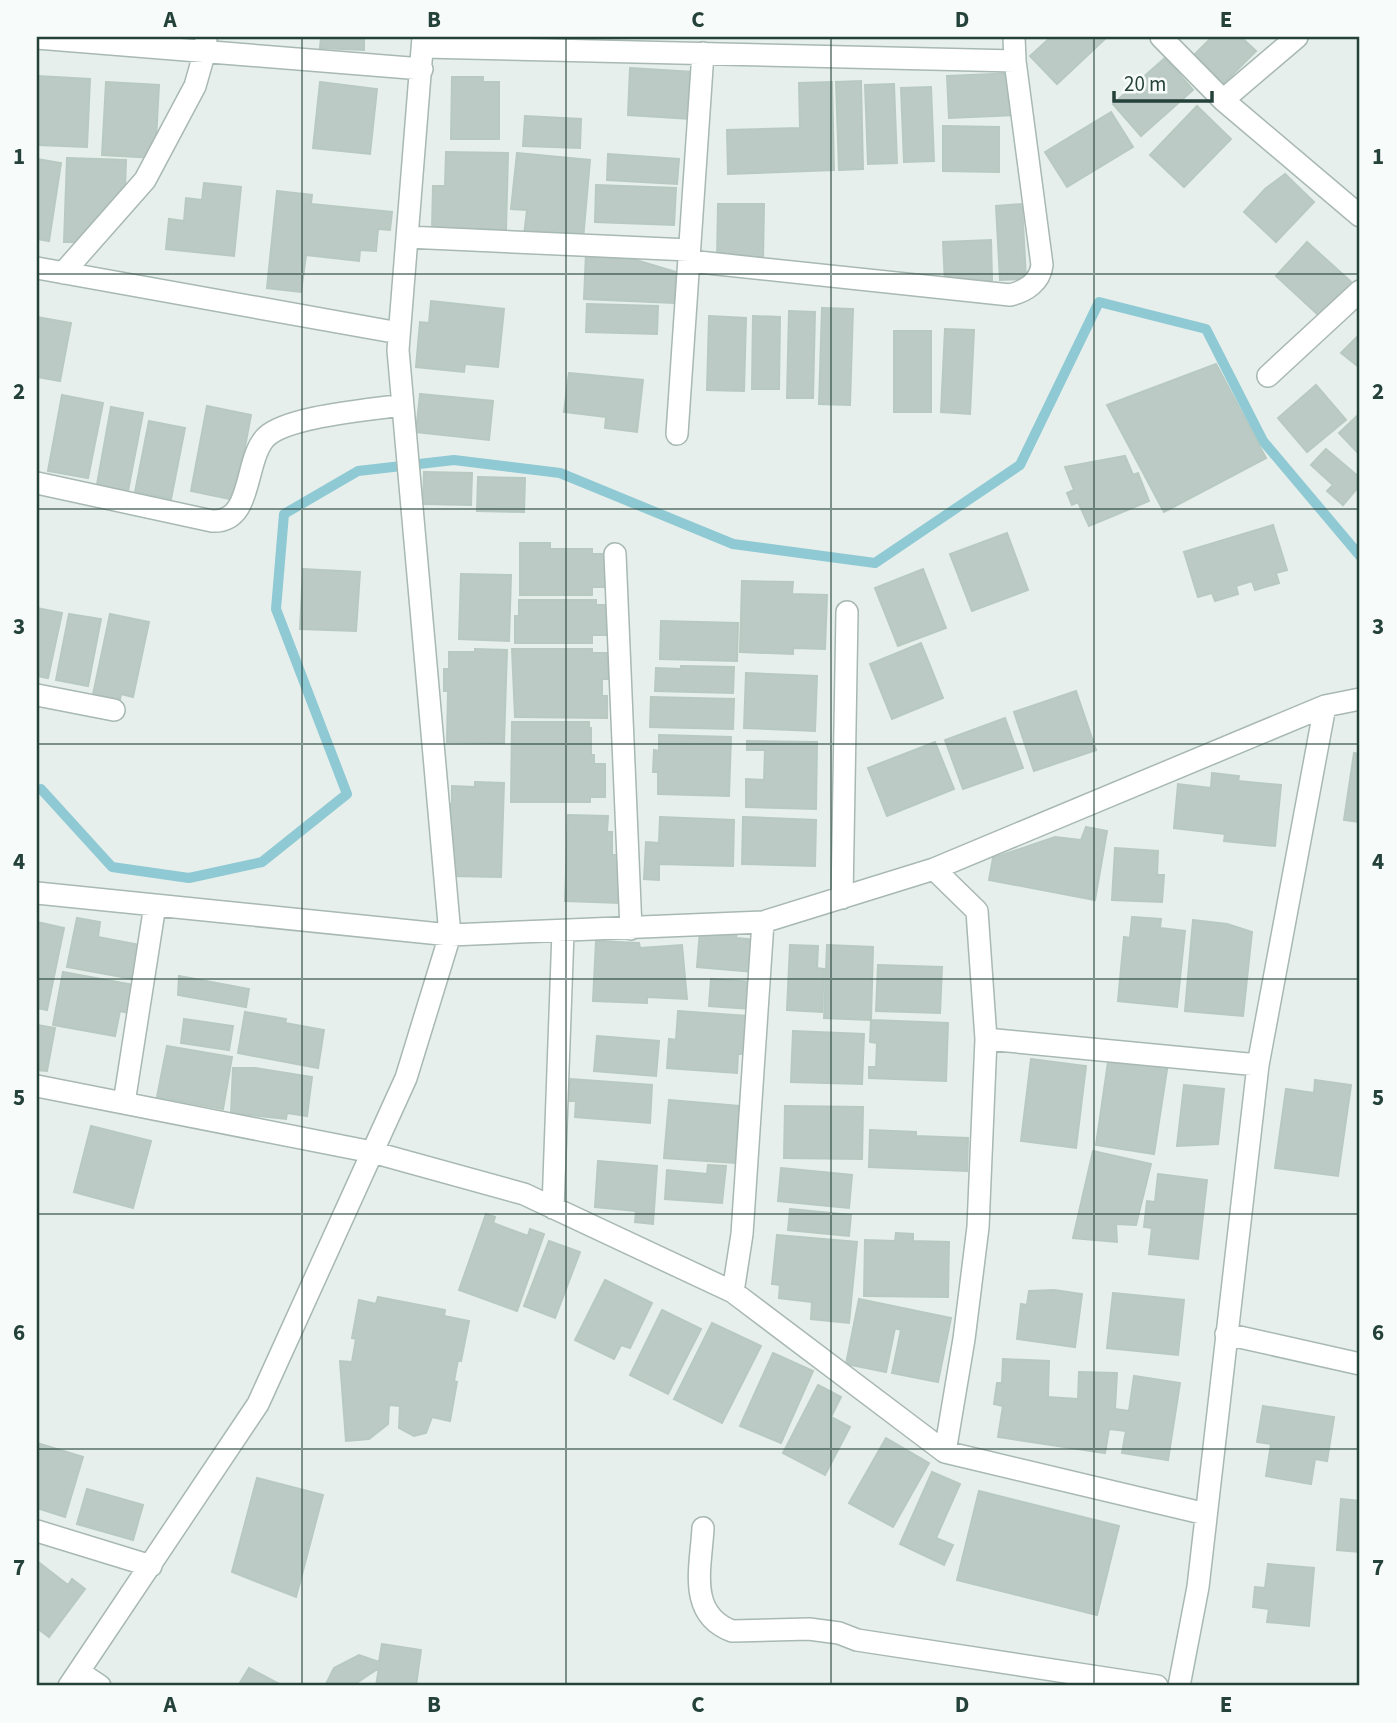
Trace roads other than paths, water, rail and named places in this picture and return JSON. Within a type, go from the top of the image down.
[{"type":"street","points":[[407,237],[689,256],[1010,295],[1021,292],[1038,279],[1042,265],[1014,37]]},
{"type":"street","points":[[1161,37],[1223,100],[1360,216]]},
{"type":"street","points":[[1223,100],[1297,37]]},
{"type":"street","points":[[37,38],[206,44],[422,69]]},
{"type":"street","points":[[100,1686],[74,1679],[258,1405],[406,1078],[450,935],[398,350],[424,42],[703,53],[798,46],[1015,61]]},
{"type":"street","points":[[63,273],[145,180],[195,86],[206,44]]},
{"type":"street","points":[[677,434],[703,53]]},
{"type":"street","points":[[37,268],[399,333]]},
{"type":"street","points":[[1268,376],[1360,291]]},
{"type":"street","points":[[37,483],[212,521],[224,521],[238,511],[259,447],[279,428],[299,422],[402,405]]},
{"type":"street","points":[[615,554],[631,929]]},
{"type":"street","points":[[842,898],[847,612]]},
{"type":"street","points":[[37,695],[114,709]]},
{"type":"street","points":[[37,893],[450,935],[763,922],[933,869],[1325,706],[1360,699]]},
{"type":"street","points":[[1179,1686],[1198,1587],[1258,1065],[1325,706]]},
{"type":"street","points":[[933,869],[977,911],[985,1039],[978,1227],[964,1339],[945,1452]]},
{"type":"street","points":[[124,1103],[155,905]]},
{"type":"street","points":[[733,1292],[742,1234],[763,922]]},
{"type":"street","points":[[553,1208],[563,932]]},
{"type":"street","points":[[985,1039],[1258,1065]]},
{"type":"street","points":[[37,1086],[372,1152],[524,1194],[733,1292],[945,1452],[1206,1514]]},
{"type":"street","points":[[1226,1334],[1360,1364]]},
{"type":"street","points":[[703,1528],[700,1600],[709,1618],[719,1627],[732,1632],[824,1630],[857,1640],[1157,1686]]},
{"type":"street","points":[[37,1531],[150,1566]]},
{"type":"waterway","points":[[37,790],[41,789],[112,867],[189,878],[262,862],[347,794],[276,609],[284,514],[358,471],[454,460],[560,473],[733,544],[875,563],[1020,465],[1099,302],[1206,329],[1263,441],[1360,556]]}]
